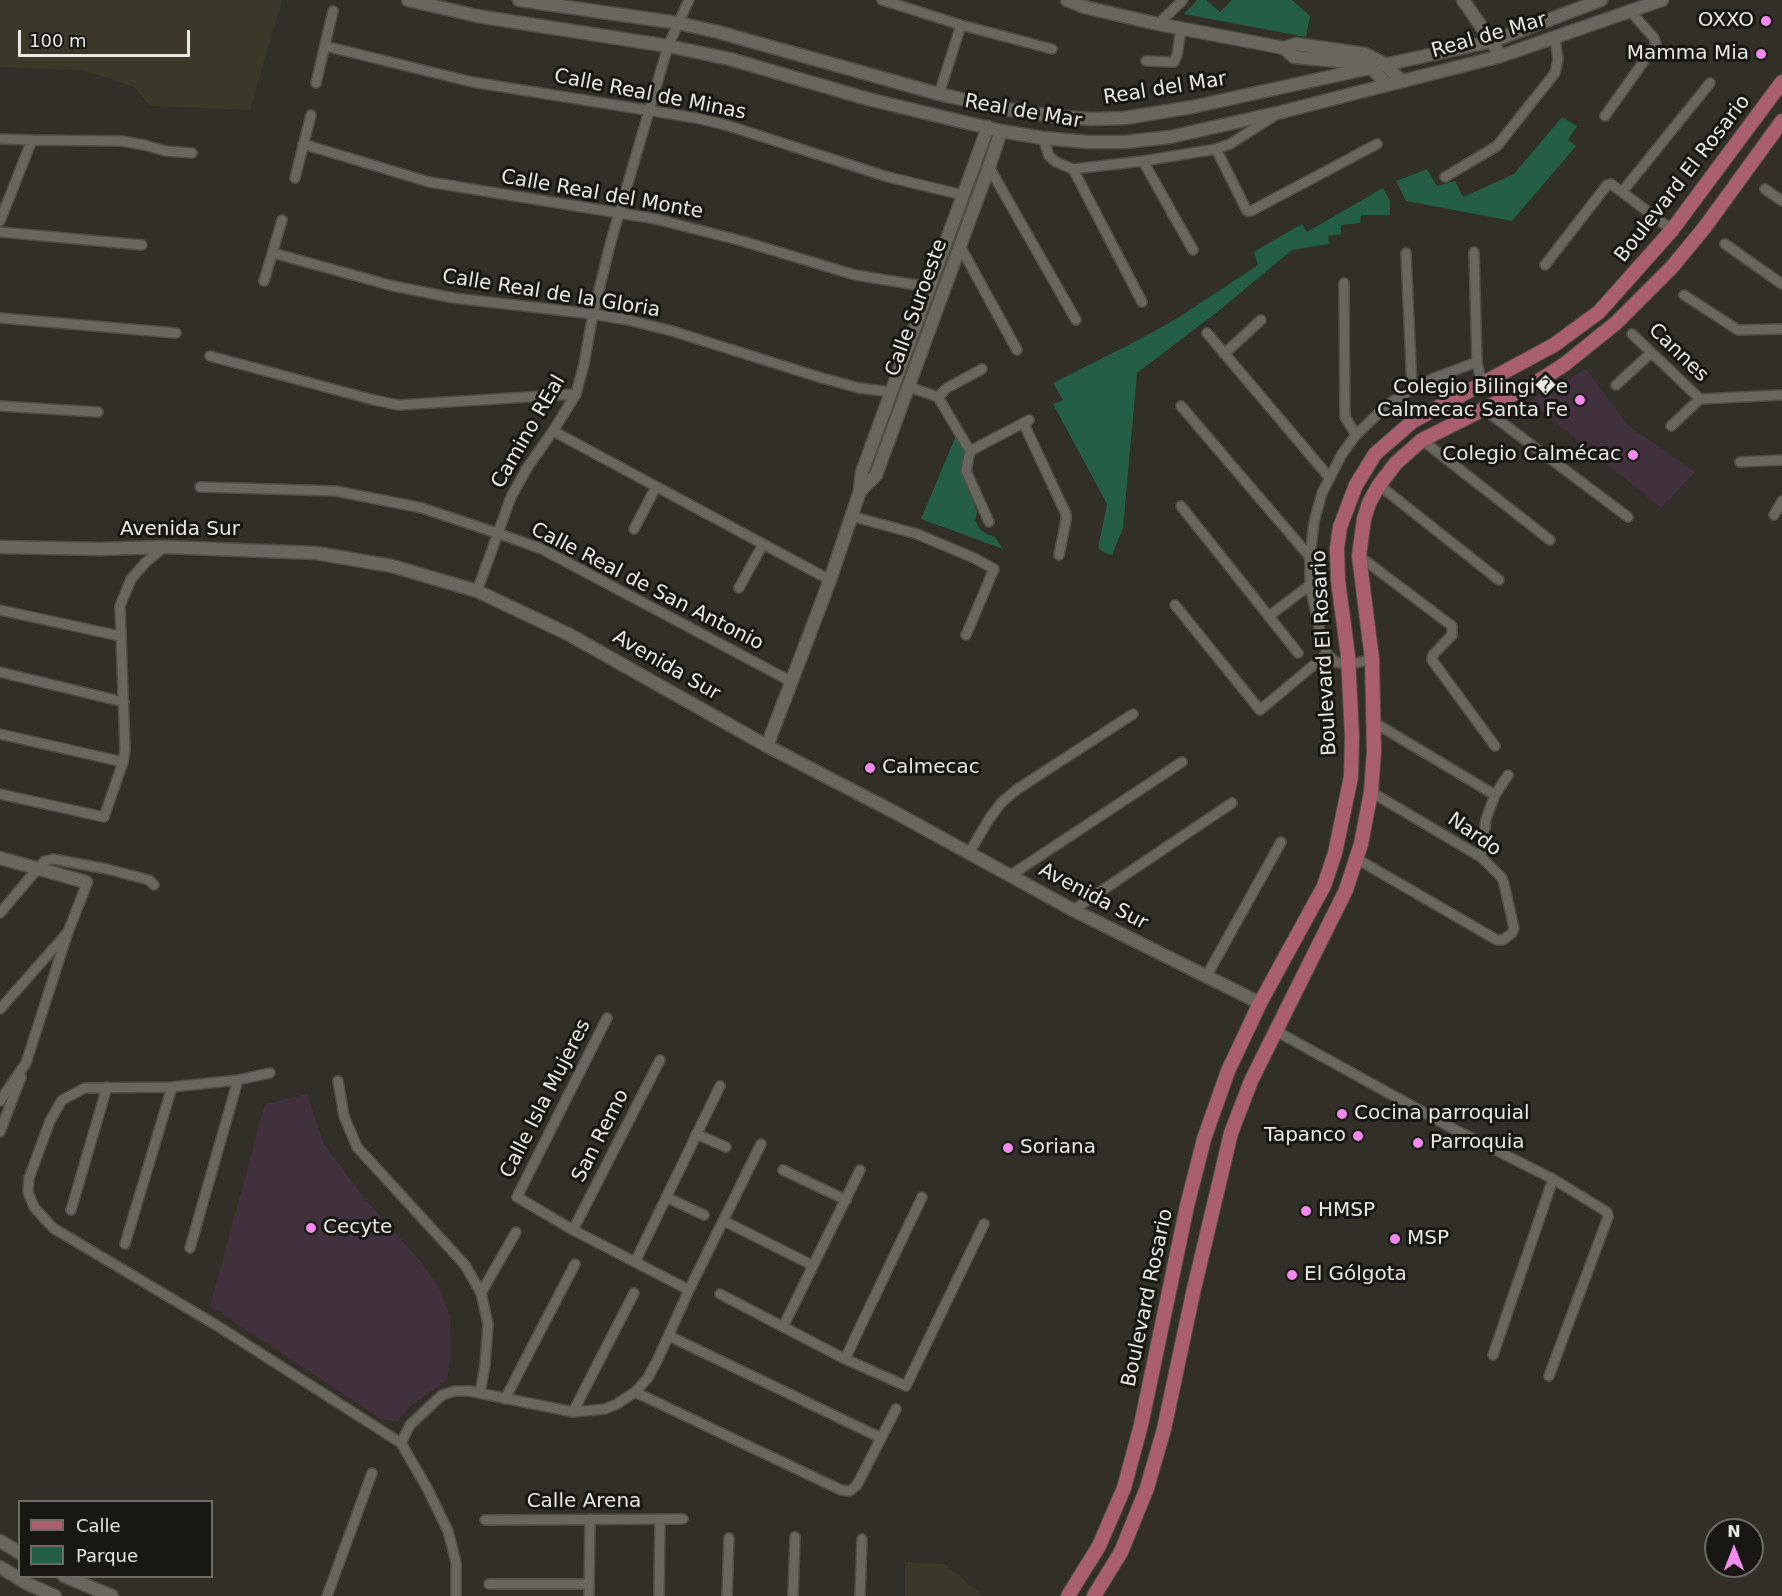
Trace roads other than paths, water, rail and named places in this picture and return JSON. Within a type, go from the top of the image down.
[{"type":"main road","name":"Boulevard El Rosario","points":[[1260,1003],[1324,886],[1335,853],[1351,777],[1352,737],[1348,665],[1338,580],[1337,548],[1340,527],[1351,495],[1375,454],[1397,433],[1421,416],[1554,345],[1599,312],[1672,230],[1782,82]]},
{"type":"main road","name":"Boulevard El Rosario","points":[[1276,1031],[1346,890],[1357,859],[1371,792],[1375,723],[1372,659],[1359,556],[1364,519],[1379,485],[1396,463],[1422,440],[1534,384],[1565,364],[1632,309],[1672,267],[1705,227],[1782,121]]},
{"type":"main road","name":"Boulevard Rosario","points":[[1068,1596],[1099,1546],[1124,1488],[1141,1425],[1182,1224],[1204,1139],[1228,1071],[1260,1003]]},
{"type":"main road","points":[[1094,1596],[1121,1552],[1147,1488],[1164,1429],[1231,1133],[1251,1081],[1276,1031]]},
{"type":"main road","points":[[1204,1139],[1228,1147]]},
{"type":"street","name":"Real de Mar","points":[[408,0],[477,16],[668,46],[730,59],[879,102],[1000,131],[1088,142],[1125,142],[1170,137],[1281,112],[1501,56],[1662,0]]},
{"type":"street","name":"Real del Mar","points":[[519,0],[678,23],[718,32],[939,94],[1006,109],[1090,119],[1125,118],[1248,95],[1492,41],[1601,0]]},
{"type":"street","name":"Camino REal","points":[[477,591],[511,497],[527,468],[554,431],[576,394],[611,241],[648,110],[668,46],[689,0]]},
{"type":"street","points":[[882,0],[1052,49]]},
{"type":"street","points":[[1067,0],[1158,24],[1284,48],[1296,45],[1365,54],[1376,57],[1401,81]]},
{"type":"street","points":[[1158,24],[1183,0]]},
{"type":"street","points":[[1463,0],[1501,56]]},
{"type":"street","points":[[316,83],[333,11]]},
{"type":"street","points":[[1605,116],[1656,43],[1630,11]]},
{"type":"street","points":[[939,94],[961,24]]},
{"type":"street","points":[[1146,61],[1174,62],[1178,55],[1181,29]]},
{"type":"street","points":[[1444,177],[1492,150],[1504,137],[1555,73],[1558,60],[1555,38]]},
{"type":"street","name":"Calle Real de Minas","points":[[325,46],[472,81],[726,125],[888,177],[963,195]]},
{"type":"street","points":[[1284,48],[1294,57],[1360,63],[1371,68],[1387,84]]},
{"type":"street","points":[[1622,192],[1710,83]]},
{"type":"street","points":[[1042,138],[1049,156],[1056,162],[1073,169],[1143,161],[1215,149],[1230,144],[1281,112]]},
{"type":"street","points":[[295,178],[311,115]]},
{"type":"street","name":"Calle Suroeste","points":[[767,746],[830,580],[860,491],[862,472],[987,127]]},
{"type":"street","name":"Calle Suroeste","points":[[860,491],[876,475],[989,167],[1000,131]]},
{"type":"street","points":[[0,139],[122,141],[166,151],[192,153]]},
{"type":"street","points":[[0,221],[32,140]]},
{"type":"street","name":"Calle Real del Monte","points":[[303,144],[429,182],[620,213],[694,228],[855,275],[929,287]]},
{"type":"street","points":[[1215,149],[1249,212],[1377,144]]},
{"type":"street","points":[[1143,161],[1193,250]]},
{"type":"street","points":[[989,167],[1076,320]]},
{"type":"street","points":[[1073,169],[1142,302]]},
{"type":"street","points":[[1545,265],[1605,186],[1611,184],[1672,230]]},
{"type":"street","points":[[1765,189],[1782,201]]},
{"type":"street","points":[[264,281],[282,220]]},
{"type":"street","points":[[0,232],[142,245]]},
{"type":"street","points":[[1725,243],[1782,284]]},
{"type":"street","points":[[960,246],[1017,350]]},
{"type":"street","points":[[1406,252],[1412,389]]},
{"type":"street","points":[[1474,252],[1477,362],[1482,385]]},
{"type":"street","name":"Calle Real de la Gloria","points":[[273,253],[393,286],[454,298],[593,314],[672,331],[822,378],[859,388],[891,392]]},
{"type":"street","points":[[1344,283],[1345,417],[1356,435]]},
{"type":"street","points":[[1684,295],[1738,330],[1782,329]]},
{"type":"street","points":[[0,318],[176,333]]},
{"type":"street","points":[[1224,354],[1261,320]]},
{"type":"street","points":[[1207,333],[1329,477]]},
{"type":"street","name":"Cannes","points":[[1632,333],[1700,399]]},
{"type":"street","points":[[1616,385],[1651,353]]},
{"type":"street","points":[[210,356],[398,405],[576,394]]},
{"type":"street","points":[[1372,659],[1348,665],[1336,662],[1327,654],[1320,632],[1310,585],[1310,558],[1314,522],[1322,493],[1329,477],[1356,435],[1386,406],[1412,389],[1442,374],[1477,362]]},
{"type":"street","points":[[938,397],[947,388],[982,369]]},
{"type":"street","points":[[909,387],[938,397],[970,451],[966,471],[989,522]]},
{"type":"street","name":"Cannes","points":[[1671,426],[1700,399],[1782,395]]},
{"type":"street","points":[[0,406],[98,412]]},
{"type":"street","points":[[1180,406],[1310,558]]},
{"type":"street","points":[[1485,410],[1628,517]]},
{"type":"street","points":[[970,451],[1027,422],[1066,514],[1059,555]]},
{"type":"street","points":[[554,431],[830,580]]},
{"type":"street","points":[[1422,440],[1550,540]]},
{"type":"street","points":[[1740,462],[1782,460]]},
{"type":"street","points":[[1379,485],[1499,580]]},
{"type":"street","name":"Calle Real de San Antonio","points":[[200,487],[336,491],[422,508],[497,532],[542,549],[792,682]]},
{"type":"street","points":[[633,528],[656,487]]},
{"type":"street","points":[[1774,515],[1782,501]]},
{"type":"street","points":[[1180,506],[1298,653]]},
{"type":"street","points":[[851,516],[917,534],[975,558],[994,569],[966,635]]},
{"type":"street","points":[[739,588],[763,544]]},
{"type":"street","points":[[0,794],[104,818],[123,762],[125,730],[120,606],[131,579],[164,547]]},
{"type":"street","name":"Avenida Sur","points":[[0,548],[264,549],[346,557],[404,569],[477,591],[568,634],[767,746],[1073,910],[1260,1003]]},
{"type":"street","points":[[1359,556],[1452,626],[1452,635],[1433,655],[1432,660],[1495,746]]},
{"type":"street","points":[[1269,616],[1310,585]]},
{"type":"street","points":[[1174,605],[1260,710],[1327,654]]},
{"type":"street","points":[[0,610],[120,636]]},
{"type":"street","points":[[0,672],[124,702]]},
{"type":"street","points":[[969,853],[989,819],[1001,803],[1016,790],[1133,714]]},
{"type":"street","points":[[1375,723],[1495,795]]},
{"type":"street","points":[[0,734],[123,762]]},
{"type":"street","points":[[1011,876],[1182,762]]},
{"type":"street","points":[[1481,857],[1486,819],[1495,795],[1508,775]]},
{"type":"street","name":"Nardo","points":[[1357,859],[1497,940],[1503,940],[1509,936],[1514,928],[1502,878],[1481,857],[1371,792]]},
{"type":"street","points":[[1073,910],[1232,803]]},
{"type":"street","points":[[1206,977],[1281,842]]},
{"type":"street","points":[[0,858],[39,867],[86,882],[87,886],[68,932],[26,1063],[0,1132]]},
{"type":"street","points":[[0,914],[39,867],[45,861],[53,859],[108,869],[148,880],[154,885]]},
{"type":"street","points":[[0,1010],[68,932]]},
{"type":"street","name":"Calle Isla Mujeres","points":[[573,1230],[517,1197],[607,1018]]},
{"type":"street","points":[[1276,1031],[1452,1128],[1553,1179],[1607,1212],[1608,1217],[1549,1376]]},
{"type":"street","name":"San Remo","points":[[573,1230],[660,1060]]},
{"type":"street","points":[[0,1101],[26,1063]]},
{"type":"street","points":[[270,1073],[238,1080],[172,1087],[85,1088],[62,1100],[50,1121],[29,1178],[28,1192],[34,1207],[53,1228],[216,1325],[401,1443],[448,1531],[456,1562],[456,1596]]},
{"type":"street","points":[[190,1248],[238,1080]]},
{"type":"street","points":[[338,1081],[344,1116],[357,1147],[465,1265],[481,1293],[488,1324],[480,1394]]},
{"type":"street","points":[[636,1260],[720,1086]]},
{"type":"street","points":[[71,1210],[108,1087]]},
{"type":"street","points":[[125,1244],[172,1087]]},
{"type":"street","points":[[696,1134],[726,1147]]},
{"type":"street","points":[[401,1443],[410,1425],[442,1395],[455,1391],[573,1412],[605,1409],[635,1392],[647,1378],[669,1336],[689,1290],[761,1144]]},
{"type":"street","points":[[783,1170],[846,1200]]},
{"type":"street","points":[[783,1326],[860,1170]]},
{"type":"street","points":[[1492,1354],[1553,1179]]},
{"type":"street","points":[[666,1197],[704,1215]]},
{"type":"street","points":[[845,1359],[922,1197]]},
{"type":"street","points":[[723,1221],[812,1265]]},
{"type":"street","points":[[720,1294],[845,1359],[906,1386],[984,1224]]},
{"type":"street","points":[[573,1230],[636,1260],[689,1290]]},
{"type":"street","points":[[481,1293],[516,1232]]},
{"type":"street","points":[[505,1399],[575,1264]]},
{"type":"street","points":[[573,1412],[634,1293]]},
{"type":"street","points":[[669,1336],[881,1438]]},
{"type":"street","points":[[635,1392],[841,1490],[850,1491],[857,1485],[896,1409]]},
{"type":"street","points":[[327,1596],[372,1473]]},
{"type":"street","points":[[589,1596],[590,1519]]},
{"type":"street","name":"Calle Arena","points":[[485,1520],[682,1519]]},
{"type":"street","points":[[659,1596],[660,1520]]},
{"type":"street","points":[[727,1596],[729,1538]]},
{"type":"street","points":[[793,1596],[795,1538]]},
{"type":"street","points":[[860,1596],[862,1539]]},
{"type":"street","points":[[0,1541],[18,1552]]},
{"type":"street","points":[[0,1567],[18,1578]]},
{"type":"street","points":[[18,1578],[56,1596]]},
{"type":"street","points":[[69,1578],[112,1596]]},
{"type":"street","points":[[489,1584],[589,1584]]},
{"type":"place","name":"OXXO","points":[[1766,21]]},
{"type":"place","name":"Mamma Mia","points":[[1761,54]]},
{"type":"place","name":"Colegio Bilingi�e Calmecac Santa Fe","points":[[1580,400]]},
{"type":"place","name":"Colegio Calmécac","points":[[1633,455]]},
{"type":"place","name":"Calmecac","points":[[870,768]]},
{"type":"place","name":"Cocina parroquial","points":[[1342,1114]]},
{"type":"place","name":"Tapanco","points":[[1358,1136]]},
{"type":"place","name":"Parroquia","points":[[1418,1143]]},
{"type":"place","name":"Soriana","points":[[1008,1148]]},
{"type":"place","name":"HMSP","points":[[1306,1211]]},
{"type":"place","name":"Cecyte","points":[[311,1228]]},
{"type":"place","name":"MSP","points":[[1395,1239]]},
{"type":"place","name":"El Gólgota","points":[[1292,1275]]}]
